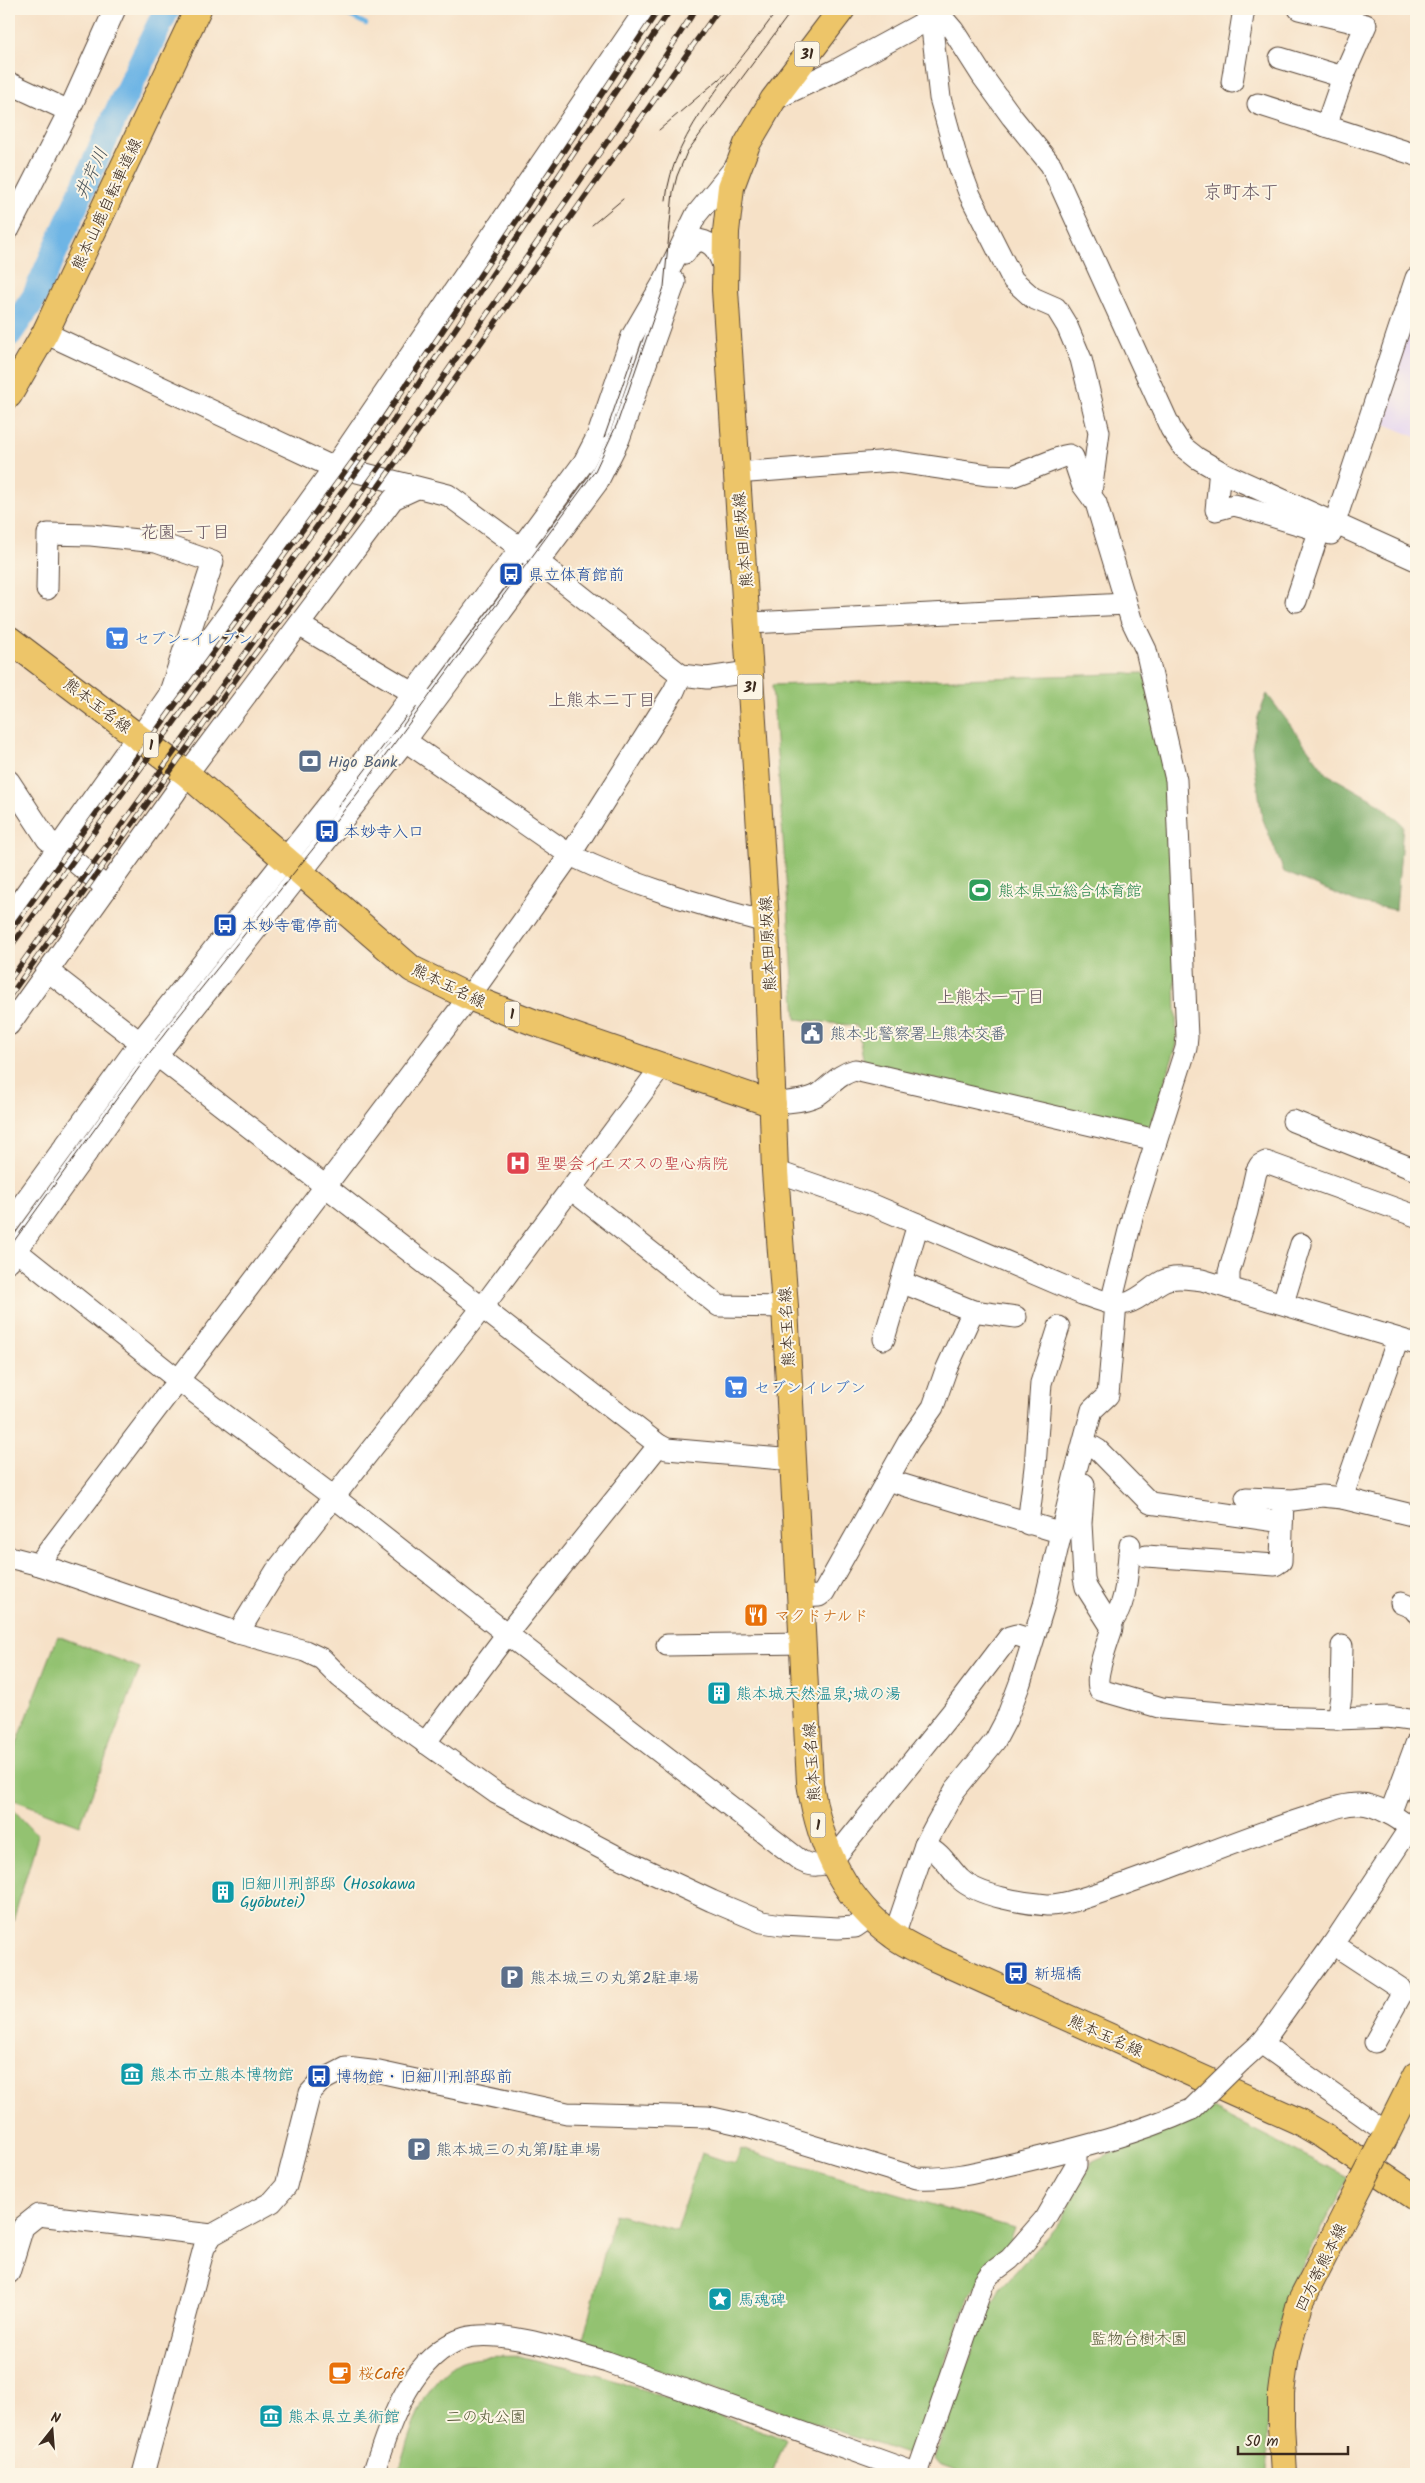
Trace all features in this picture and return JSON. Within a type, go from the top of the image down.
[{"type":"main road","name":"熊本山鹿自転車道線","points":[[9,395],[45,333],[198,9]]},
{"type":"main road","name":"熊本田原坂線","points":[[773,1104],[766,922],[749,672],[749,623],[736,473],[726,271],[727,208],[739,163],[757,126],[773,100],[842,9]]},
{"type":"main road","name":"熊本玉名線","points":[[9,639],[139,736],[186,774],[412,969],[468,997],[773,1104],[775,1171],[785,1306],[810,1782],[816,1818],[832,1861],[851,1892],[871,1916],[894,1936],[934,1958],[1298,2122],[1322,2135],[1416,2198]]},
{"type":"main road","name":"四方寄熊本線","points":[[1284,2474],[1281,2418],[1286,2355],[1300,2303],[1416,2075]]},
{"type":"street","points":[[9,230],[69,111],[115,9]]},
{"type":"street","points":[[9,916],[335,466],[646,9]]},
{"type":"street","points":[[1232,82],[1244,9]]},
{"type":"street","points":[[1299,9],[1366,25],[1343,77],[1326,126]]},
{"type":"street","points":[[773,100],[838,68],[944,10]]},
{"type":"street","points":[[944,10],[989,85],[1051,164],[1171,429],[1183,447],[1196,458],[1327,528]]},
{"type":"street","points":[[944,10],[932,28],[940,98],[958,163],[970,195],[1013,280],[1033,298],[1056,308],[1067,326],[1081,359],[1099,432],[1091,493]]},
{"type":"street","points":[[1280,58],[1343,77]]},
{"type":"street","points":[[9,83],[69,111]]},
{"type":"street","points":[[1258,104],[1416,155]]},
{"type":"street","points":[[294,867],[388,728],[592,449],[632,336],[664,281],[696,215],[739,163]]},
{"type":"street","points":[[9,1223],[294,867],[405,741],[606,468],[619,439],[685,253],[696,215]]},
{"type":"street","points":[[685,253],[698,240],[710,243],[718,253],[726,271]]},
{"type":"street","points":[[1296,601],[1327,528],[1416,278]]},
{"type":"street","points":[[45,333],[171,393],[335,466],[448,495],[520,548],[681,675],[707,678],[749,672]]},
{"type":"street","points":[[736,473],[892,460],[988,475],[1013,476],[1069,455],[1073,457],[1082,484],[1091,493],[1096,502],[1107,534],[1126,604],[1146,650],[1153,672],[1176,780],[1188,1037],[1133,1214],[1113,1295],[1116,1304],[1108,1395],[1082,1493],[1081,1523],[1084,1578],[1086,1587],[1111,1622],[1112,1628],[1099,1673],[1098,1686],[1100,1690],[1162,1708],[1231,1714],[1337,1719],[1388,1717],[1416,1721]]},
{"type":"street","points":[[1223,473],[1219,479],[1216,510],[1234,506],[1242,507],[1327,528],[1416,560]]},
{"type":"street","points":[[9,1025],[175,793],[186,774],[393,499],[417,488]]},
{"type":"street","points":[[47,589],[48,534],[91,535],[156,542],[212,562],[169,695]]},
{"type":"street","points":[[749,623],[1126,604]]},
{"type":"street","points":[[299,625],[432,705]]},
{"type":"street","points":[[40,1565],[44,1557],[177,1379],[468,997],[570,855],[674,692],[681,675]]},
{"type":"street","points":[[388,728],[570,855],[706,906],[766,922]]},
{"type":"street","points":[[9,782],[47,839],[107,888]]},
{"type":"street","points":[[48,971],[659,1445],[667,1449],[793,1460]]},
{"type":"street","points":[[149,1049],[11,1252],[335,1498],[507,1634],[801,1861],[812,1866],[832,1861],[952,1712],[1009,1637],[1016,1635],[1032,1640]]},
{"type":"street","points":[[238,1633],[276,1571],[482,1308],[662,1066]]},
{"type":"street","points":[[773,1104],[812,1097],[822,1092],[843,1073],[855,1070],[1156,1140]]},
{"type":"street","points":[[1293,1121],[1416,1170]]},
{"type":"street","points":[[1229,1288],[1229,1272],[1247,1212],[1256,1172],[1260,1165],[1266,1162],[1416,1216]]},
{"type":"street","points":[[775,1171],[873,1205],[1082,1294],[1116,1304],[1137,1299],[1164,1280],[1176,1278],[1202,1280],[1411,1339],[1342,1498]]},
{"type":"street","points":[[570,1189],[719,1306],[785,1306]]},
{"type":"street","points":[[884,1339],[918,1224]]},
{"type":"street","points":[[1283,1303],[1301,1244]]},
{"type":"street","points":[[901,1282],[973,1311],[1016,1316]]},
{"type":"street","points":[[801,1597],[819,1596],[824,1592],[909,1441],[933,1407],[946,1370],[973,1311]]},
{"type":"street","points":[[1028,1524],[1036,1467],[1041,1384],[1060,1327]]},
{"type":"street","points":[[894,1936],[926,1845],[961,1781],[995,1741],[1020,1682],[1044,1605],[1074,1474],[1092,1410],[1108,1395]]},
{"type":"street","points":[[425,1743],[507,1634],[659,1445]]},
{"type":"street","points":[[1093,1447],[1150,1503],[1260,1521],[1282,1522]]},
{"type":"street","points":[[887,1480],[1062,1533]]},
{"type":"street","points":[[1246,1498],[1283,1500],[1322,1496],[1342,1498],[1416,1516]]},
{"type":"street","points":[[1111,1622],[1115,1618],[1138,1550],[1275,1565],[1280,1561],[1283,1500]]},
{"type":"street","points":[[9,1557],[40,1565],[238,1633],[305,1651],[322,1659],[340,1677],[425,1743],[496,1793],[549,1822],[712,1902],[762,1922],[838,1928],[855,1927],[871,1916]]},
{"type":"street","points":[[667,1645],[804,1643]]},
{"type":"street","points":[[1337,1719],[1342,1646]]},
{"type":"street","points":[[1390,1814],[1416,1744]]},
{"type":"street","points":[[951,1798],[957,1795],[997,1756]]},
{"type":"street","points":[[143,2474],[204,2248],[212,2235],[272,2202],[286,2186],[310,2093],[321,2081],[346,2068],[378,2072],[567,2113],[708,2116],[744,2125],[917,2178],[941,2179],[1076,2149],[1153,2127],[1192,2109],[1261,2044],[1413,1829],[1390,1814],[1362,1804],[1344,1806],[1264,1831],[1097,1894],[1049,1905],[1006,1898],[972,1886],[961,1879],[931,1847],[926,1845]]},
{"type":"street","points":[[1332,1944],[1400,1988],[1402,1993],[1375,2042]]},
{"type":"street","points":[[1261,2044],[1386,2134]]},
{"type":"street","points":[[373,2474],[392,2417],[413,2380],[447,2345],[467,2337],[497,2336],[555,2347],[607,2362],[918,2474],[983,2284],[990,2274],[1010,2260],[1044,2220],[1076,2165],[1076,2149]]},
{"type":"street","points":[[9,2273],[23,2227],[38,2215],[212,2235]]},
{"type":"shaded area","points":[[1416,309],[1416,437],[1377,421]]},
{"type":"green space","name":"熊本県立総合体育館","points":[[1144,673],[1169,784],[1177,1044],[1150,1129],[864,1063],[857,1026],[796,1019],[772,685]]},
{"type":"green space","points":[[1267,694],[1327,774],[1380,804],[1403,825],[1396,910],[1358,903],[1284,872],[1262,817],[1252,747],[1258,717]]},
{"type":"green space","points":[[58,1636],[140,1668],[80,1825],[9,1798],[9,1764]]},
{"type":"green space","points":[[9,1805],[38,1836],[9,1935]]},
{"type":"green space","name":"監物台樹木園","points":[[1208,2107],[1348,2177],[1303,2263],[1290,2293],[1276,2337],[1270,2382],[1267,2474],[964,2474],[939,2465],[934,2459],[976,2341],[1000,2289],[1061,2221],[1093,2161],[1185,2120]]},
{"type":"green space","points":[[741,2149],[1014,2228],[1006,2251],[969,2297],[912,2456],[582,2344],[614,2214],[676,2230],[701,2153],[735,2164]]},
{"type":"green space","name":"二の丸公園","points":[[519,2356],[604,2377],[786,2439],[772,2474],[397,2474],[421,2406],[441,2376],[454,2365],[469,2359]]},
{"type":"waterway","name":"井芹川","points":[[9,334],[34,298],[119,108],[167,9]]},
{"type":"waterway","points":[[336,9],[366,24]]},
{"type":"tram line","points":[[666,200],[671,174],[694,124],[727,76],[778,9]]},
{"type":"tram line","points":[[9,1248],[151,1051],[357,794],[595,471],[617,424],[664,287],[673,192],[677,176],[687,152],[793,9]]},
{"type":"tram line","points":[[659,130],[725,74]]},
{"type":"tram line","points":[[592,225],[623,199]]},
{"type":"tram line","points":[[604,438],[633,355]]},
{"type":"tram line","points":[[338,806],[406,716]]},
{"type":"railway","points":[[9,933],[384,418],[659,9]]},
{"type":"railway","points":[[9,949],[390,426],[671,9]]},
{"type":"railway","points":[[9,981],[407,429],[639,96],[696,9]]},
{"type":"railway","points":[[9,997],[239,675],[341,539],[719,9]]},
{"type":"place","name":"県立体育館前","points":[[511,574]]},
{"type":"place","name":"セブン-イレブン","points":[[117,638]]},
{"type":"place","name":"Higo Bank","points":[[310,761]]},
{"type":"place","name":"本妙寺入口","points":[[327,831]]},
{"type":"place","name":"熊本県立総合体育館","points":[[980,890]]},
{"type":"place","name":"本妙寺電停前","points":[[225,925]]},
{"type":"place","name":"熊本北警察署上熊本交番","points":[[812,1033]]},
{"type":"place","name":"聖嬰会イエズスの聖心病院","points":[[518,1163]]},
{"type":"place","name":"セブンイレブン","points":[[736,1387]]},
{"type":"place","name":"マクドナルド","points":[[756,1615]]},
{"type":"place","name":"熊本城天然温泉;城の湯","points":[[719,1693]]},
{"type":"place","name":"旧細川刑部邸 (Hosokawa Gyōbutei)","points":[[223,1892]]},
{"type":"place","name":"新堀橋","points":[[1016,1973]]},
{"type":"place","name":"熊本城三の丸第2駐車場","points":[[512,1977]]},
{"type":"place","name":"熊本市立熊本博物館","points":[[132,2074]]},
{"type":"place","name":"博物館・旧細川刑部邸前","points":[[319,2076]]},
{"type":"place","name":"熊本城三の丸第1駐車場","points":[[419,2149]]},
{"type":"place","name":"馬魂碑","points":[[720,2299]]},
{"type":"place","name":"桜Café","points":[[340,2373]]},
{"type":"place","name":"熊本県立美術館","points":[[271,2416]]},
{"type":"district","name":"京町本丁","points":[[1241,191]]},
{"type":"district","name":"花園一丁目","points":[[185,532]]},
{"type":"district","name":"上熊本二丁目","points":[[602,700]]},
{"type":"district","name":"上熊本一丁目","points":[[991,997]]}]
